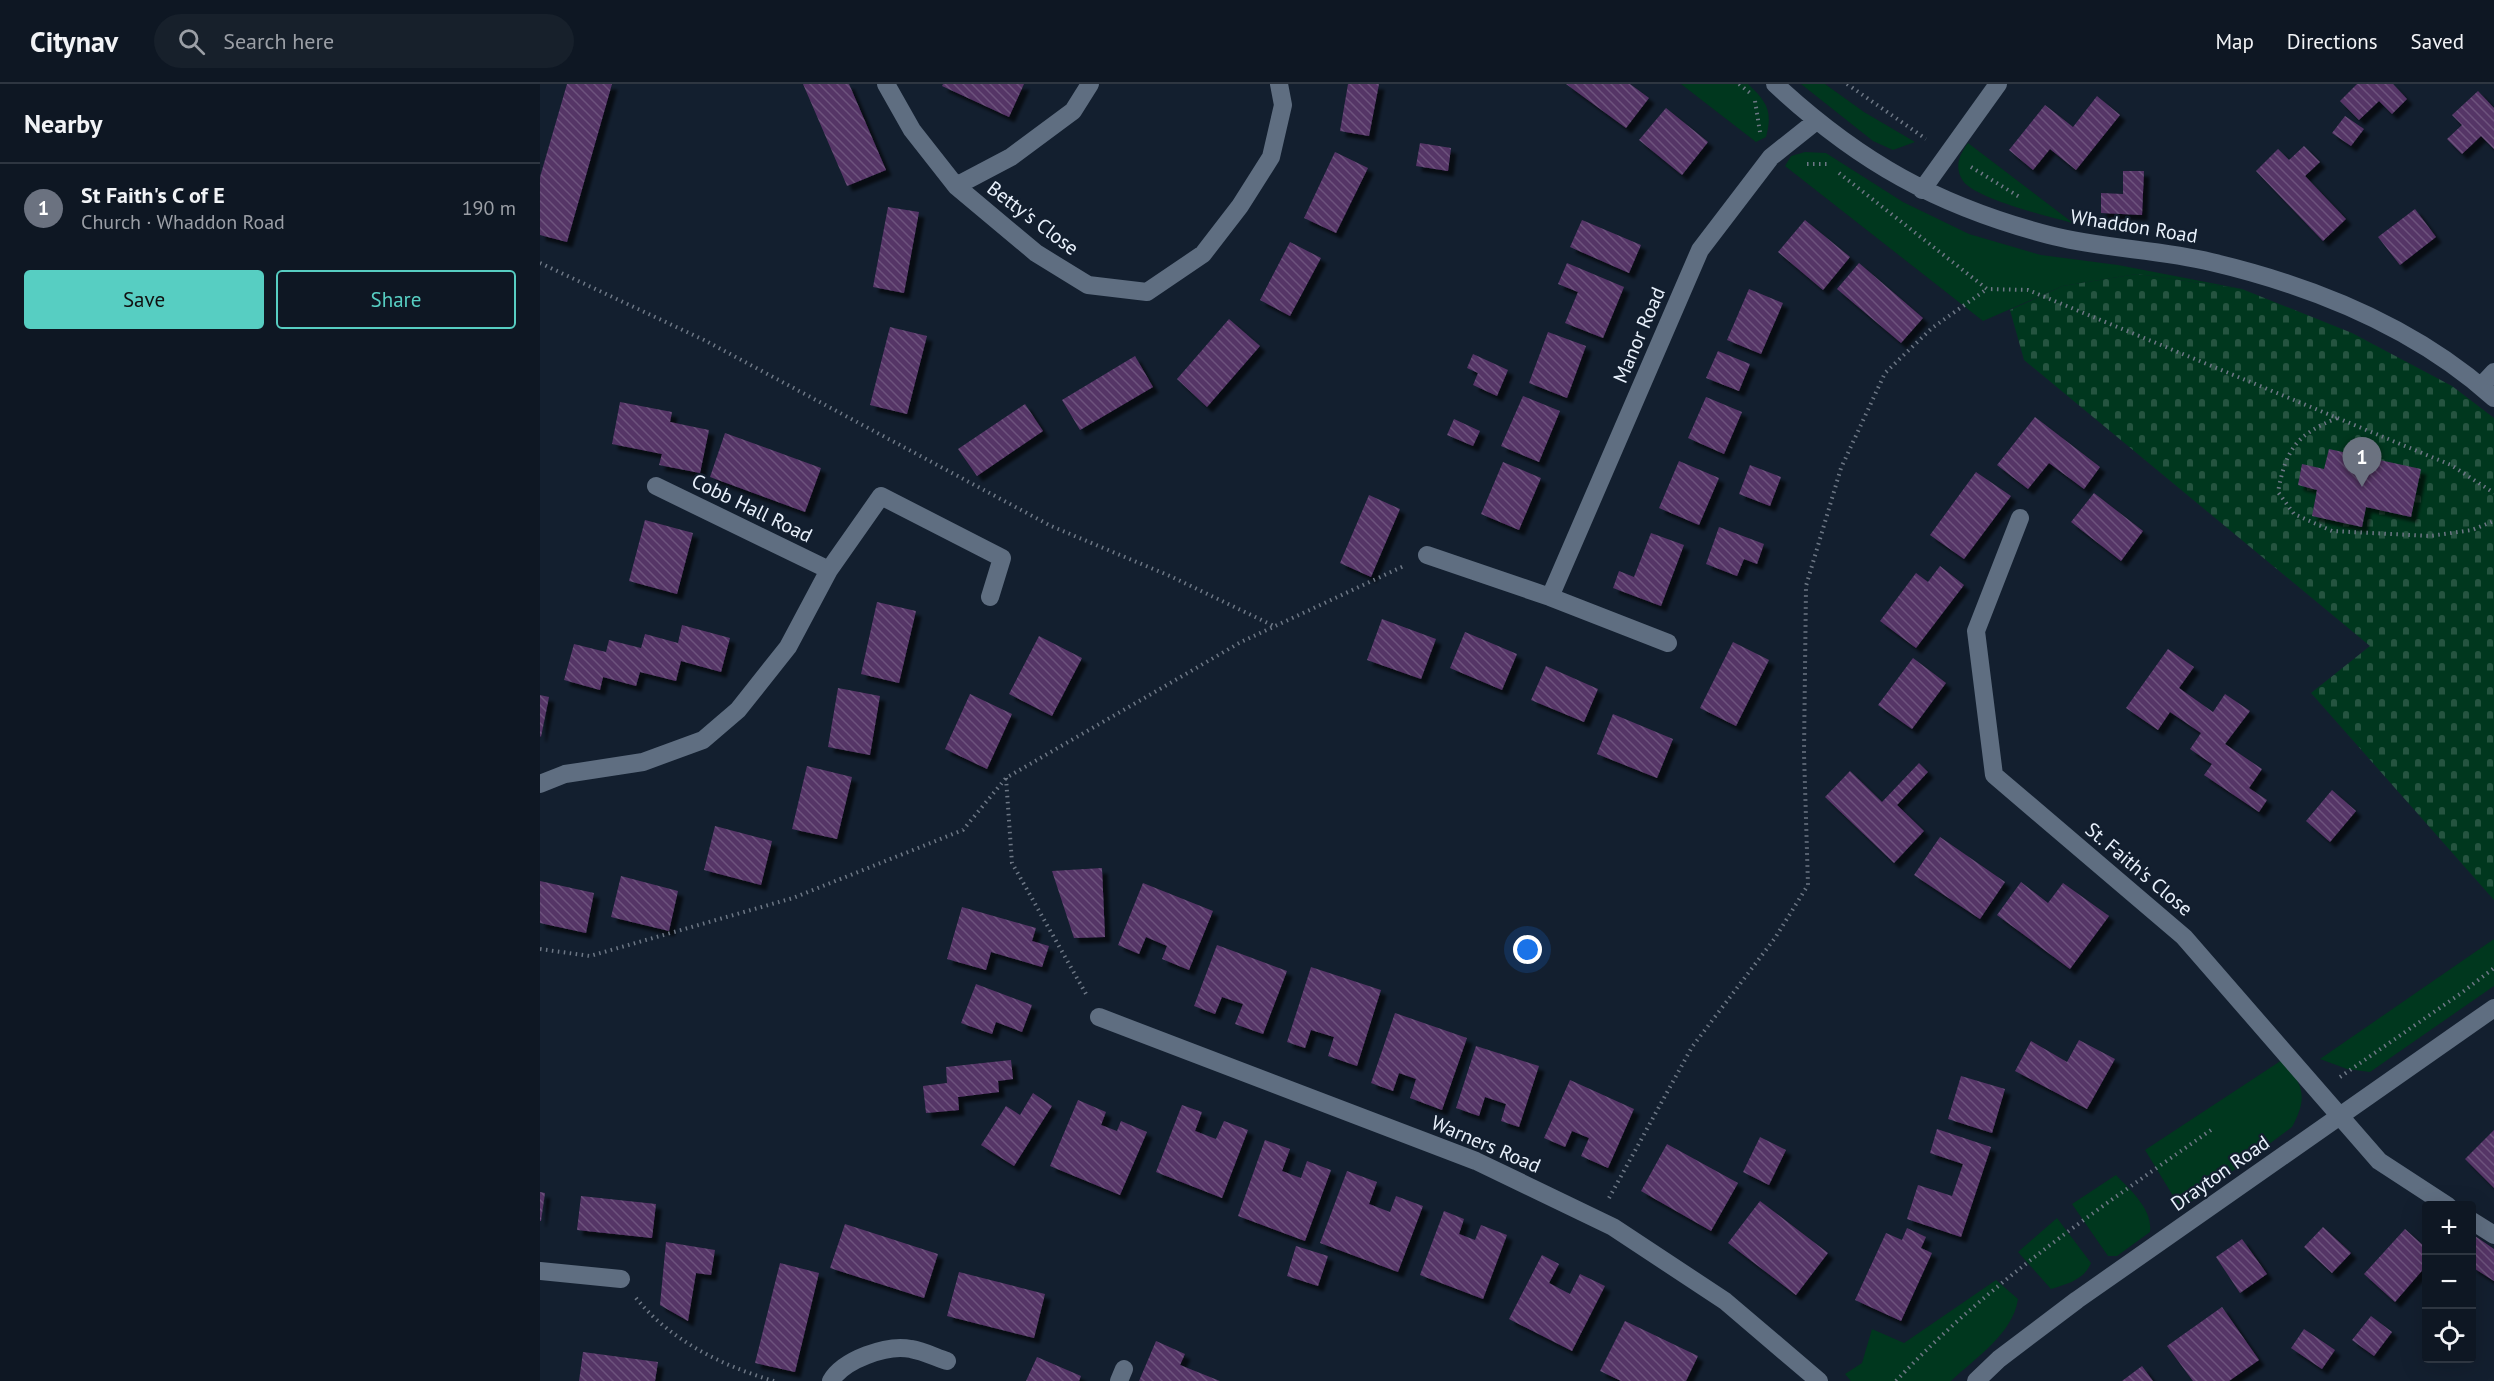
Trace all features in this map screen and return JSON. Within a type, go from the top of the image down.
[{"type":"street","name":"Betty's Close","points":[[886,84],[912,130],[956,186],[1036,253],[1088,285],[1147,292],[1203,254],[1240,206],[1271,158],[1283,105],[1279,84]]},
{"type":"street","name":"Betty's Close","points":[[956,186],[1011,157],[1073,111],[1090,84]]},
{"type":"street","name":"Whaddon Road","points":[[1775,84],[1815,122],[1863,157],[1922,190],[1993,218],[2051,236],[2210,262],[2337,301],[2399,330],[2488,392]]},
{"type":"street","points":[[1922,190],[1998,84]]},
{"type":"street","name":"Manor Road","points":[[1550,597],[1700,250],[1772,157],[1815,122]]},
{"type":"street","points":[[2488,392],[2494,372]]},
{"type":"street","name":"Cobb Hall Road","points":[[656,486],[829,570]]},
{"type":"street","points":[[540,784],[565,774],[643,762],[703,740],[738,710],[788,647],[829,570],[881,496],[1002,558],[990,597]]},
{"type":"street","name":"St. Faith's Close","points":[[2020,518],[1976,632],[1994,775],[2184,937],[2379,1161],[2440,1201]]},
{"type":"street","points":[[1427,555],[1550,597],[1668,643]]},
{"type":"street","name":"Drayton Road","points":[[1976,1381],[1999,1359],[2077,1300],[2494,1008]]},
{"type":"street","name":"Warners Road","points":[[1099,1017],[1476,1161],[1597,1220],[1725,1301],[1819,1381]]},
{"type":"street","points":[[2476,1224],[2494,1235]]},
{"type":"street","points":[[540,1271],[621,1279]]},
{"type":"street","points":[[831,1381],[837,1371],[872,1352],[909,1348],[947,1361]]},
{"type":"path","points":[[1739,84],[1754,96],[1761,141],[1772,157],[1789,164],[1827,163],[1987,290]]},
{"type":"path","points":[[540,263],[704,340],[1051,526],[1170,576],[1275,626]]},
{"type":"path","points":[[1597,1220],[1692,1047],[1775,938],[1808,885],[1804,753],[1806,586],[1841,468],[1885,373],[1932,328],[1987,290],[2028,290],[2451,465],[2494,493]]},
{"type":"path","points":[[2337,418],[2317,426],[2296,443],[2283,463],[2278,492],[2294,514],[2332,531],[2430,536],[2472,530],[2494,521]]},
{"type":"path","points":[[540,949],[590,956],[793,898],[963,830],[1006,778],[1241,642],[1427,555]]},
{"type":"path","points":[[1006,778],[1012,863],[1099,1017]]},
{"type":"path","points":[[2319,1090],[2431,1015],[2494,968]]},
{"type":"path","points":[[1896,1381],[1920,1354],[2013,1274],[2074,1226],[2211,1130]]},
{"type":"path","points":[[621,1279],[654,1320],[699,1350],[750,1374],[774,1381]]},
{"type":"green space","points":[[1681,84],[1748,84],[1760,96],[1767,108],[1769,120],[1766,137],[1756,142]]},
{"type":"green space","points":[[1801,84],[1825,84],[1864,112],[1915,142],[1893,150],[1873,141]]},
{"type":"green space","points":[[1968,143],[2073,223],[1997,201],[1971,188],[1960,176],[1958,166],[1962,152]]},
{"type":"green space","points":[[1805,152],[1826,153],[1903,202],[1969,234],[2041,255],[2118,265],[2242,289],[2137,274],[2063,286],[1983,321],[1785,166],[1791,156]]},
{"type":"green space","points":[[2137,274],[2242,289],[2352,333],[2452,386],[2494,418],[2494,900],[2311,693],[2370,646],[2024,360],[2010,310],[2063,286]]},
{"type":"green space","points":[[2494,939],[2494,986],[2370,1072],[2347,1069],[2320,1059]]},
{"type":"green space","points":[[2282,1060],[2295,1077],[2301,1092],[2300,1107],[2292,1127],[2191,1202],[2178,1204],[2145,1150]]},
{"type":"green space","points":[[2116,1175],[2144,1208],[2150,1224],[2150,1232],[2117,1256],[2108,1256],[2072,1204]]},
{"type":"green space","points":[[2057,1218],[2091,1263],[2084,1274],[2069,1283],[2051,1289],[2018,1252]]},
{"type":"green space","points":[[1996,1280],[2018,1299],[2015,1312],[1992,1344],[1951,1381],[1851,1381],[1845,1374],[1862,1363],[1872,1329],[1904,1343]]},
{"type":"building","points":[[567,84],[612,84],[567,242],[540,235],[540,177]]},
{"type":"building","points":[[803,84],[849,84],[886,170],[847,186]]},
{"type":"building","points":[[943,84],[1024,84],[1009,117],[942,86]]},
{"type":"building","points":[[1348,84],[1379,84],[1369,136],[1340,131]]},
{"type":"building","points":[[1566,84],[1630,84],[1649,98],[1626,128]]},
{"type":"building","points":[[2357,84],[2393,84],[2407,99],[2392,114],[2379,101],[2359,120],[2340,101]]},
{"type":"building","points":[[2478,91],[2494,108],[2494,149],[2481,136],[2462,154],[2447,139],[2462,125],[2452,115]]},
{"type":"building","points":[[2097,96],[2120,115],[2076,170],[2050,149],[2033,170],[2009,150],[2045,105],[2073,127]]},
{"type":"building","points":[[1666,108],[1708,142],[1682,175],[1639,140]]},
{"type":"building","points":[[2345,116],[2364,129],[2351,146],[2332,133]]},
{"type":"building","points":[[1420,143],[1451,148],[1448,171],[1416,166]]},
{"type":"building","points":[[2304,146],[2320,162],[2305,176],[2346,219],[2323,241],[2256,171],[2278,149],[2289,160]]},
{"type":"building","points":[[1335,152],[1368,168],[1336,233],[1304,218]]},
{"type":"building","points":[[2123,171],[2144,171],[2142,215],[2101,213],[2101,193],[2123,194]]},
{"type":"building","points":[[888,207],[919,212],[904,293],[873,287]]},
{"type":"building","points":[[2415,209],[2436,237],[2400,265],[2378,237]]},
{"type":"building","points":[[1582,220],[1641,245],[1629,273],[1570,247]]},
{"type":"building","points":[[1805,220],[1850,257],[1823,290],[1778,252]]},
{"type":"building","points":[[1290,242],[1321,258],[1290,316],[1260,300]]},
{"type":"building","points":[[1567,263],[1624,287],[1603,338],[1565,323],[1578,292],[1558,284]]},
{"type":"building","points":[[1859,263],[1923,318],[1901,343],[1837,289]]},
{"type":"building","points":[[1749,289],[1783,303],[1761,354],[1727,340]]},
{"type":"building","points":[[1229,319],[1260,346],[1207,407],[1177,379]]},
{"type":"building","points":[[890,327],[927,336],[907,414],[870,405]]},
{"type":"building","points":[[1548,332],[1586,346],[1567,398],[1529,383]]},
{"type":"building","points":[[1718,351],[1750,364],[1739,391],[1706,378]]},
{"type":"building","points":[[1473,354],[1508,370],[1497,396],[1473,385],[1478,373],[1467,368]]},
{"type":"building","points":[[1135,356],[1153,387],[1080,430],[1062,400]]},
{"type":"building","points":[[1523,396],[1560,411],[1539,462],[1501,446]]},
{"type":"building","points":[[1706,397],[1742,412],[1724,454],[1688,438]]},
{"type":"building","points":[[620,402],[672,412],[670,422],[709,430],[700,473],[659,465],[662,454],[612,444]]},
{"type":"building","points":[[1025,404],[1043,431],[977,476],[958,449]]},
{"type":"building","points":[[2035,417],[2100,467],[2084,489],[2049,463],[2028,489],[1997,465]]},
{"type":"building","points":[[1454,419],[1480,431],[1473,446],[1447,435]]},
{"type":"building","points":[[725,433],[821,468],[805,512],[710,477]]},
{"type":"building","points":[[2329,449],[2421,469],[2411,517],[2366,507],[2362,527],[2312,516],[2317,490],[2298,485],[2302,464],[2324,469]]},
{"type":"building","points":[[1679,461],[1719,478],[1699,525],[1659,508]]},
{"type":"building","points":[[1503,462],[1541,478],[1519,530],[1481,514]]},
{"type":"building","points":[[1750,465],[1781,477],[1770,506],[1739,494]]},
{"type":"building","points":[[1976,472],[2011,496],[1964,559],[1930,535]]},
{"type":"building","points":[[2094,493],[2143,531],[2121,561],[2071,522]]},
{"type":"building","points":[[1369,495],[1400,509],[1371,577],[1340,563]]},
{"type":"building","points":[[645,520],[693,533],[677,594],[629,581]]},
{"type":"building","points":[[1719,527],[1764,544],[1757,564],[1744,559],[1737,576],[1706,564]]},
{"type":"building","points":[[1651,533],[1684,545],[1661,606],[1613,588],[1619,571],[1634,577]]},
{"type":"building","points":[[1940,566],[1964,585],[1916,648],[1880,621],[1916,573],[1928,582]]},
{"type":"building","points":[[877,602],[916,611],[899,683],[861,674]]},
{"type":"building","points":[[1382,619],[1436,639],[1421,679],[1367,660]]},
{"type":"building","points":[[682,625],[730,638],[721,672],[681,661],[676,681],[640,672],[636,686],[603,677],[600,690],[564,680],[574,644],[606,652],[609,640],[641,648],[645,634],[678,643]]},
{"type":"building","points":[[1465,632],[1517,654],[1502,690],[1450,668]]},
{"type":"building","points":[[1039,636],[1082,658],[1052,716],[1009,694]]},
{"type":"building","points":[[1733,642],[1769,660],[1736,726],[1700,708]]},
{"type":"building","points":[[2168,649],[2194,667],[2179,688],[2213,712],[2225,694],[2250,711],[2225,744],[2262,769],[2249,788],[2267,800],[2259,812],[2204,775],[2212,764],[2190,749],[2201,733],[2170,712],[2158,730],[2126,708]]},
{"type":"building","points":[[1913,658],[1946,683],[1912,729],[1878,705]]},
{"type":"building","points":[[1546,666],[1598,689],[1584,722],[1531,700]]},
{"type":"building","points":[[838,688],[880,696],[870,755],[828,747]]},
{"type":"building","points":[[970,694],[1012,714],[987,769],[945,749]]},
{"type":"building","points":[[540,695],[549,697],[541,737],[540,736]]},
{"type":"building","points":[[1613,714],[1673,739],[1657,778],[1597,754]]},
{"type":"building","points":[[1919,763],[1928,772],[1897,805],[1924,831],[1894,863],[1825,797],[1850,771],[1882,802]]},
{"type":"building","points":[[807,766],[852,777],[837,839],[792,829]]},
{"type":"building","points":[[2332,790],[2356,811],[2330,842],[2306,821]]},
{"type":"building","points":[[715,826],[772,841],[761,885],[704,870]]},
{"type":"building","points":[[1940,837],[2005,882],[1980,919],[1914,875]]},
{"type":"building","points":[[1102,868],[1105,937],[1074,938],[1052,871]]},
{"type":"building","points":[[621,876],[678,891],[669,931],[611,917]]},
{"type":"building","points":[[540,881],[594,893],[586,933],[540,923]]},
{"type":"building","points":[[2021,882],[2048,903],[2063,883],[2109,916],[2070,969],[1997,915]]},
{"type":"building","points":[[1143,883],[1213,911],[1189,970],[1162,959],[1167,946],[1146,937],[1139,954],[1118,945]]},
{"type":"building","points":[[962,907],[1036,928],[1032,941],[1049,946],[1042,967],[991,952],[986,970],[947,959]]},
{"type":"building","points":[[1217,945],[1287,971],[1263,1034],[1235,1024],[1243,1004],[1222,997],[1215,1014],[1194,1006]]},
{"type":"building","points":[[1311,967],[1381,990],[1357,1066],[1328,1056],[1334,1037],[1311,1030],[1305,1048],[1287,1042]]},
{"type":"building","points":[[976,984],[1032,1005],[1022,1032],[996,1022],[992,1034],[961,1023]]},
{"type":"building","points":[[1395,1013],[1467,1038],[1442,1110],[1410,1098],[1416,1079],[1399,1073],[1393,1091],[1371,1083]]},
{"type":"building","points":[[2079,1040],[2115,1059],[2087,1109],[2015,1071],[2031,1041],[2067,1062]]},
{"type":"building","points":[[1476,1046],[1539,1066],[1519,1127],[1501,1121],[1506,1104],[1485,1097],[1479,1116],[1456,1108]]},
{"type":"building","points":[[1011,1060],[1013,1079],[998,1081],[999,1092],[958,1097],[959,1110],[926,1113],[923,1086],[947,1083],[946,1067]]},
{"type":"building","points":[[1961,1076],[2005,1089],[1992,1133],[1948,1119]]},
{"type":"building","points":[[1570,1080],[1634,1109],[1608,1168],[1581,1156],[1589,1138],[1572,1131],[1565,1147],[1544,1138]]},
{"type":"building","points":[[1033,1093],[1052,1106],[1014,1166],[981,1145],[1006,1106],[1020,1115]]},
{"type":"building","points":[[1078,1100],[1106,1112],[1101,1125],[1117,1131],[1121,1121],[1147,1132],[1120,1195],[1050,1166]]},
{"type":"building","points":[[1182,1105],[1202,1112],[1195,1131],[1216,1139],[1224,1121],[1248,1130],[1222,1198],[1156,1172]]},
{"type":"building","points":[[1937,1129],[1991,1147],[1961,1237],[1907,1219],[1918,1185],[1952,1196],[1963,1164],[1930,1153]]},
{"type":"building","points":[[2494,1130],[2494,1188],[2465,1159]]},
{"type":"building","points":[[1760,1137],[1786,1150],[1769,1185],[1743,1172]]},
{"type":"building","points":[[1265,1140],[1290,1149],[1282,1171],[1301,1178],[1307,1161],[1331,1170],[1305,1241],[1238,1216]]},
{"type":"building","points":[[1667,1144],[1738,1183],[1711,1231],[1641,1191]]},
{"type":"building","points":[[1347,1171],[1377,1182],[1369,1204],[1390,1212],[1396,1196],[1423,1206],[1398,1272],[1320,1243]]},
{"type":"building","points":[[540,1192],[545,1193],[541,1221],[540,1221]]},
{"type":"building","points":[[581,1196],[656,1204],[652,1238],[577,1230]]},
{"type":"building","points":[[1760,1201],[1828,1253],[1796,1295],[1728,1243]]},
{"type":"building","points":[[1444,1211],[1464,1219],[1459,1234],[1475,1240],[1481,1225],[1507,1235],[1483,1299],[1420,1275]]},
{"type":"building","points":[[845,1224],[938,1254],[924,1298],[830,1268]]},
{"type":"building","points":[[2323,1227],[2351,1253],[2332,1273],[2304,1247]]},
{"type":"building","points":[[1907,1228],[1926,1237],[1921,1248],[1932,1253],[1901,1321],[1855,1300],[1886,1233],[1902,1240]]},
{"type":"building","points":[[2405,1229],[2422,1244],[2422,1271],[2395,1302],[2364,1274]]},
{"type":"building","points":[[2476,1237],[2494,1249],[2494,1281],[2476,1270]]},
{"type":"building","points":[[2242,1239],[2267,1274],[2240,1293],[2216,1257]]},
{"type":"building","points":[[666,1242],[715,1250],[711,1275],[696,1273],[688,1321],[660,1305]]},
{"type":"building","points":[[1296,1246],[1328,1256],[1318,1286],[1287,1276]]},
{"type":"building","points":[[1542,1255],[1559,1264],[1549,1283],[1570,1294],[1580,1274],[1605,1286],[1572,1351],[1509,1319]]},
{"type":"building","points":[[780,1263],[819,1273],[795,1372],[755,1363]]},
{"type":"building","points":[[959,1272],[1045,1294],[1034,1338],[947,1316]]},
{"type":"building","points":[[2222,1307],[2259,1360],[2229,1381],[2193,1381],[2167,1346]]},
{"type":"building","points":[[2371,1316],[2392,1332],[2374,1356],[2352,1340]]},
{"type":"building","points":[[1625,1321],[1698,1356],[1686,1381],[1621,1381],[1600,1371]]},
{"type":"building","points":[[2304,1329],[2335,1350],[2322,1369],[2291,1348]]},
{"type":"building","points":[[1156,1341],[1185,1354],[1180,1365],[1220,1381],[1139,1381]]},
{"type":"building","points":[[583,1352],[658,1362],[655,1381],[579,1381]]},
{"type":"building","points":[[1037,1357],[1081,1376],[1079,1381],[1026,1381]]},
{"type":"building","points":[[2142,1366],[2153,1381],[2122,1381]]},
{"type":"place","name":"St Faith's C of E","points":[[2362,487]]}]
